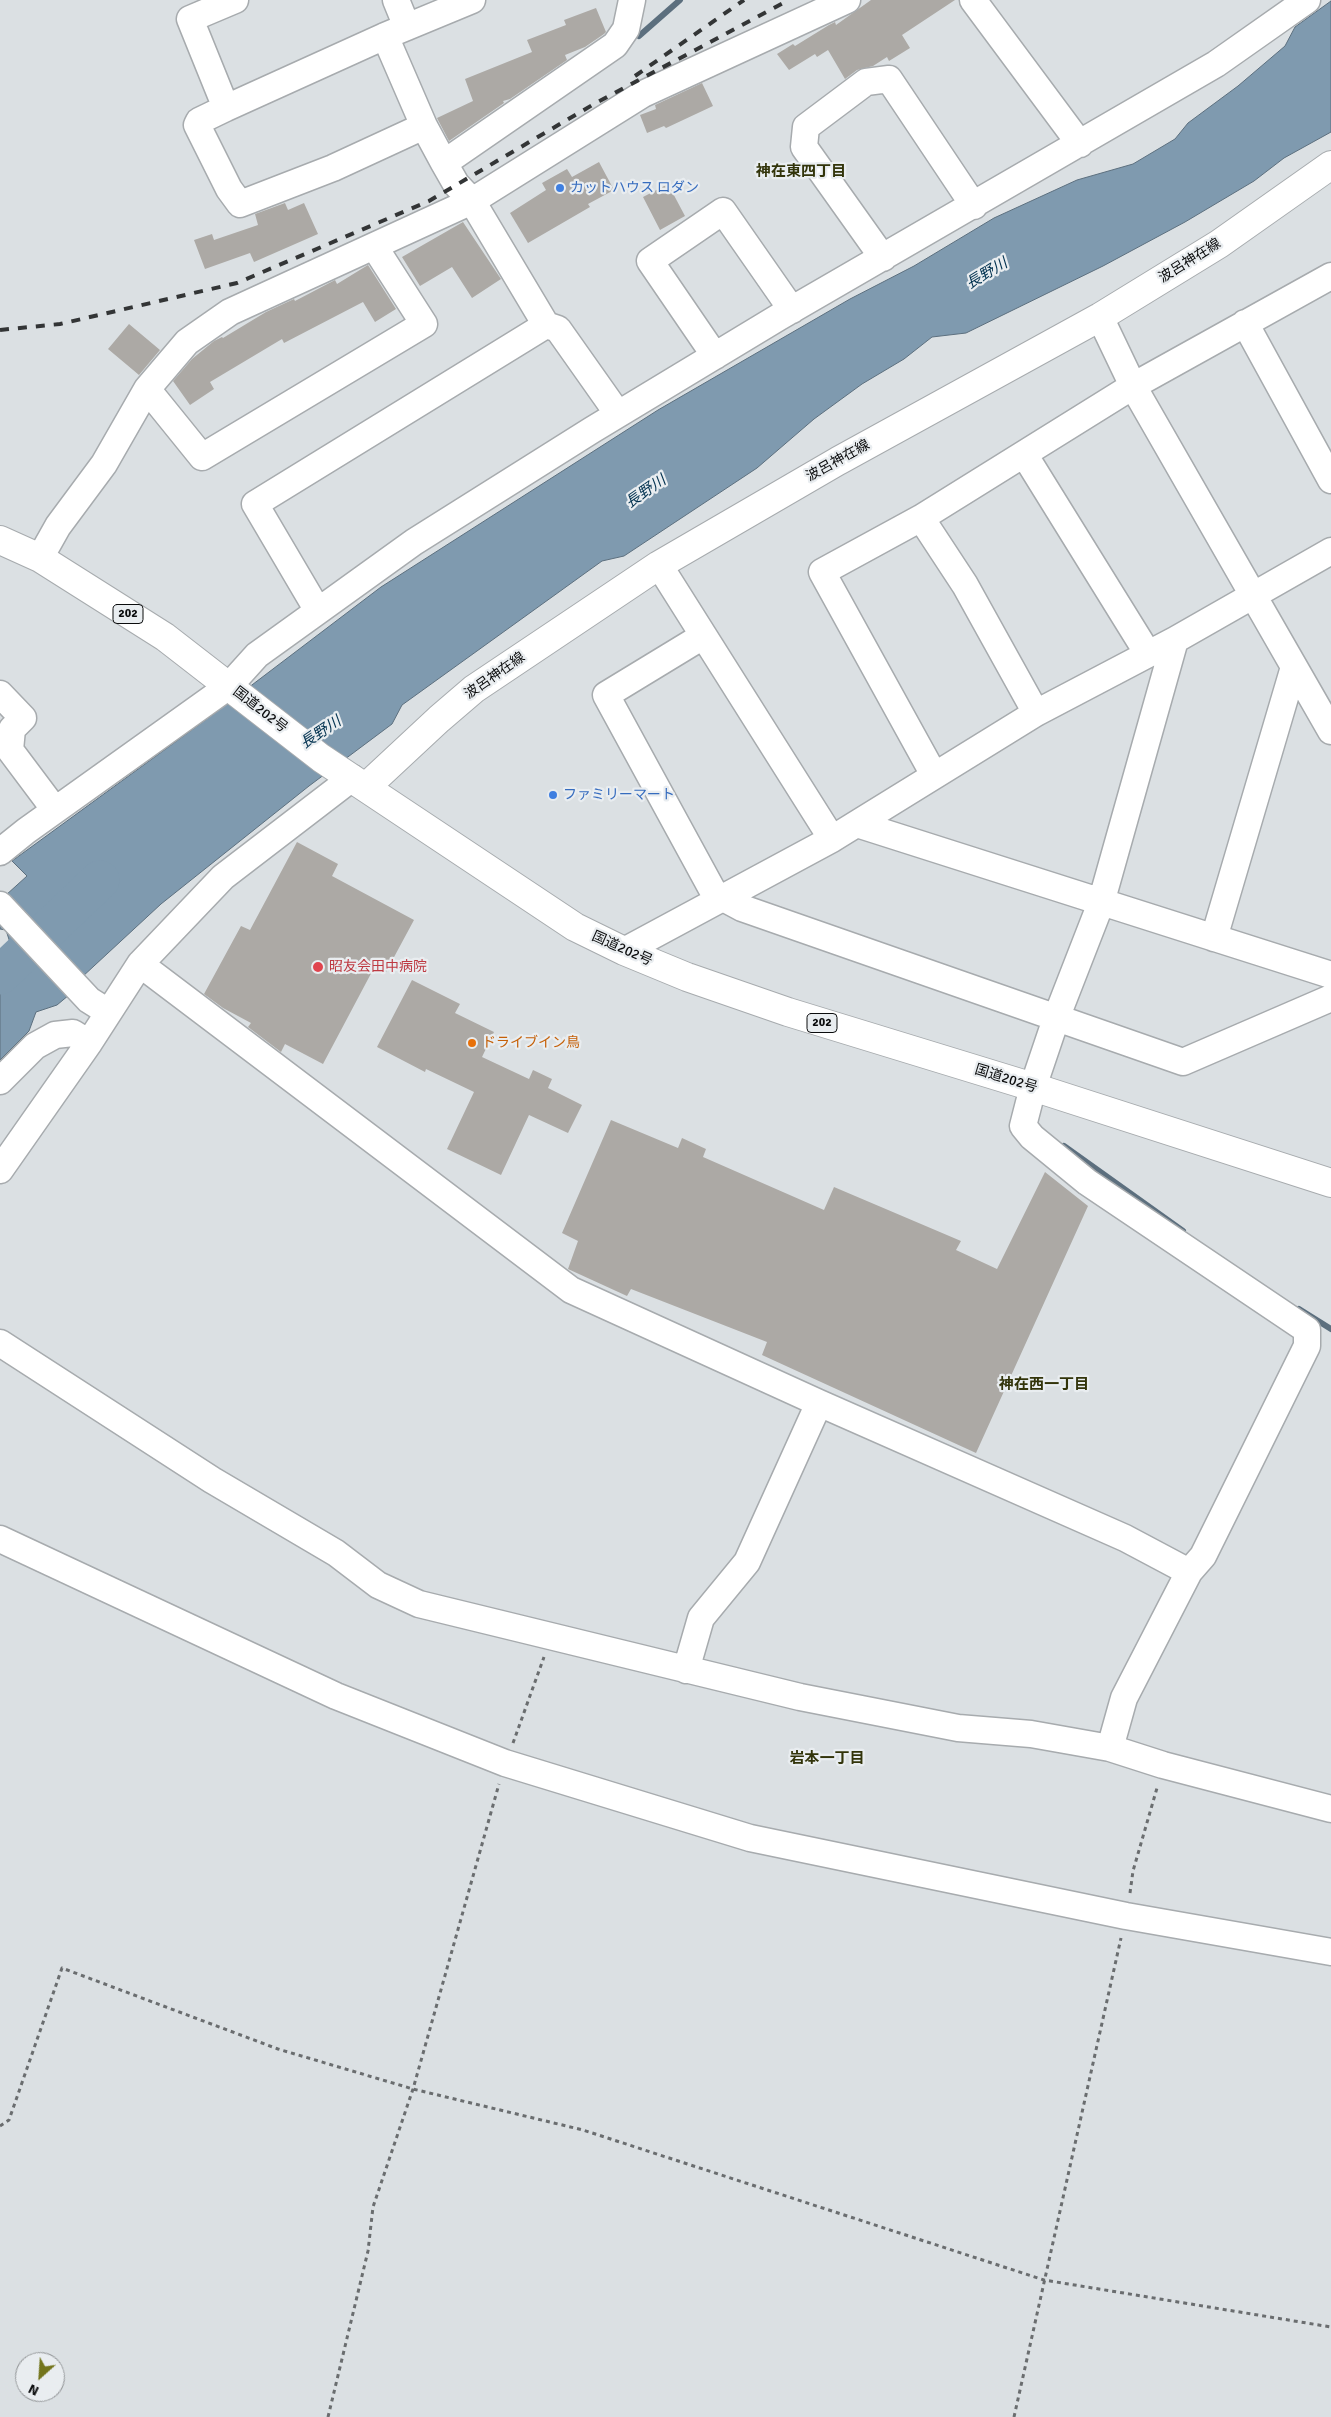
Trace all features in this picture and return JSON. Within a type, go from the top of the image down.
[{"type":"main road","name":"波呂神在線","points":[[359,783],[474,690],[659,565],[838,460],[1100,317],[1219,244],[1331,165]]},
{"type":"main road","name":"国道202号","points":[[0,540],[40,558],[165,637],[321,758],[575,927],[624,951],[687,977],[788,1012],[1033,1087],[1331,1183]]},
{"type":"street","points":[[226,108],[190,19],[235,0]]},
{"type":"street","points":[[396,0],[396,31],[424,126],[456,184],[472,201],[546,325],[558,329],[618,414]]},
{"type":"street","points":[[424,126],[333,168],[240,204],[229,189],[197,125],[199,121],[226,108],[396,31],[472,0]]},
{"type":"street","points":[[444,163],[615,45],[626,29],[632,0]]},
{"type":"street","points":[[40,558],[58,526],[104,464],[147,389],[188,342],[230,312],[472,201],[643,94],[847,0]]},
{"type":"street","points":[[973,0],[1080,144]]},
{"type":"street","points":[[0,852],[55,810],[239,694],[257,655],[414,542],[618,414],[792,310],[1216,64],[1307,0]]},
{"type":"street","points":[[883,258],[804,147],[806,127],[866,82],[889,79],[974,206]]},
{"type":"street","points":[[715,356],[650,260],[723,211],[792,310]]},
{"type":"street","points":[[147,389],[202,457],[424,324],[374,246]]},
{"type":"street","points":[[934,775],[822,572],[921,518],[1133,386],[1331,276]]},
{"type":"street","points":[[1100,317],[1133,386],[1331,732]]},
{"type":"street","points":[[1245,323],[1331,480]]},
{"type":"street","points":[[318,611],[255,504],[546,325]]},
{"type":"street","points":[[1024,454],[1148,654]]},
{"type":"street","points":[[921,518],[965,586],[1036,714]]},
{"type":"street","points":[[624,951],[832,839],[1036,714],[1175,640],[1331,551]]},
{"type":"street","points":[[659,565],[832,839]]},
{"type":"street","points":[[703,636],[606,695],[714,893],[742,908],[1057,1016],[1183,1062],[1331,998]]},
{"type":"street","points":[[1110,1748],[1124,1698],[1189,1572],[1203,1556],[1307,1346],[1307,1330],[1087,1182],[1032,1137],[1023,1126],[1033,1087],[1057,1016],[1101,903],[1175,640]]},
{"type":"street","points":[[1214,938],[1294,667]]},
{"type":"street","points":[[0,694],[23,718],[12,729],[10,750],[55,810]]},
{"type":"street","points":[[0,1170],[89,1043],[140,964],[223,877],[359,783]]},
{"type":"street","points":[[856,824],[1214,938],[1329,966]]},
{"type":"street","points":[[0,905],[88,1000],[108,1012]]},
{"type":"street","points":[[140,964],[571,1290],[819,1403],[1125,1538],[1189,1572]]},
{"type":"street","points":[[0,1081],[35,1046],[55,1035],[73,1033],[89,1043]]},
{"type":"street","points":[[0,1343],[212,1480],[336,1553],[378,1585],[419,1604],[551,1638],[800,1697],[958,1728],[1030,1734],[1110,1748],[1163,1765],[1331,1809]]},
{"type":"street","points":[[686,1670],[701,1618],[747,1562],[819,1403]]},
{"type":"street","points":[[0,1539],[336,1696],[505,1763],[750,1838],[1126,1916],[1331,1952]]},
{"type":"path","points":[[328,2417],[368,2251],[373,2207],[414,2089],[505,1763],[551,1638]]},
{"type":"path","points":[[1014,2417],[1126,1916],[1133,1871],[1163,1765]]},
{"type":"path","points":[[0,2126],[9,2120],[62,1968],[278,2049],[414,2089],[583,2130],[1044,2280],[1331,2327]]},
{"type":"water","points":[[1331,1],[1331,132],[1284,158],[1254,181],[1185,222],[1103,266],[966,333],[932,337],[904,359],[862,384],[814,419],[757,468],[624,556],[602,561],[402,705],[392,724],[309,786],[161,904],[81,978],[52,948],[73,928],[54,908],[33,923],[6,895],[27,876],[12,861],[215,713],[381,587],[658,410],[850,299],[914,266],[994,218],[1077,180],[1133,164],[1175,139],[1188,123],[1238,86],[1285,46],[1295,27]]},
{"type":"water","points":[[0,921],[69,995],[57,1005],[36,1012],[29,1031],[0,1060],[0,960],[12,949],[6,930],[0,929]]},
{"type":"building","points":[[871,0],[955,0],[902,35],[910,48],[889,61],[887,57],[873,66],[857,70],[845,79],[828,50],[817,57],[815,54],[789,70],[777,54],[793,44],[795,46],[835,22],[836,25]]},
{"type":"building","points":[[596,8],[606,32],[604,34],[585,47],[565,55],[567,60],[510,99],[503,101],[504,103],[449,141],[437,118],[473,101],[465,79],[532,52],[527,40],[566,25],[564,20]]},
{"type":"building","points":[[702,83],[713,106],[666,128],[664,126],[647,133],[640,115],[656,109],[655,105]]},
{"type":"building","points":[[599,162],[614,190],[588,204],[590,207],[528,243],[510,213],[546,190],[542,183],[567,169],[572,177]]},
{"type":"building","points":[[668,184],[685,216],[660,230],[643,197]]},
{"type":"building","points":[[285,203],[288,210],[304,203],[318,234],[254,262],[250,253],[205,269],[194,240],[212,234],[214,240],[258,225],[255,214]]},
{"type":"building","points":[[463,222],[501,279],[472,298],[452,267],[420,286],[402,257]]},
{"type":"building","points":[[368,265],[396,309],[375,322],[363,302],[284,343],[282,339],[210,382],[214,389],[190,405],[173,381],[192,359],[214,341],[223,338],[266,312],[294,299],[295,301],[335,280],[337,284]]},
{"type":"building","points":[[129,324],[160,350],[139,375],[108,349]]},
{"type":"building","points":[[297,842],[338,864],[332,876],[414,920],[386,972],[375,966],[323,1064],[285,1044],[281,1052],[248,1027],[251,1023],[223,1008],[204,994],[241,926],[250,930]]},
{"type":"building","points":[[412,980],[460,1004],[455,1013],[494,1032],[482,1057],[529,1079],[533,1070],[552,1079],[548,1088],[582,1105],[568,1133],[529,1115],[501,1175],[447,1149],[474,1092],[426,1069],[425,1072],[377,1047]]},
{"type":"building","points":[[611,1120],[678,1148],[682,1138],[706,1149],[703,1157],[824,1210],[834,1187],[961,1241],[956,1250],[997,1269],[1045,1172],[1088,1206],[976,1453],[762,1355],[767,1342],[631,1289],[627,1296],[568,1269],[578,1241],[562,1233]]},
{"type":"waterway","points":[[639,36],[680,0]]},
{"type":"waterway","name":"長野川","points":[[0,975],[100,880]]},
{"type":"waterway","points":[[1064,1146],[1183,1231]]},
{"type":"waterway","points":[[1299,1309],[1331,1329]]},
{"type":"railway","points":[[635,76],[744,0]]},
{"type":"railway","points":[[0,330],[60,324],[237,283],[429,201],[594,104],[789,0]]},
{"type":"place","name":"カットハウス ロダン","points":[[560,188]]},
{"type":"place","name":"ファミリーマート","points":[[553,795]]},
{"type":"place","name":"昭友会田中病院","points":[[318,967]]},
{"type":"place","name":"ドライブイン鳥","points":[[472,1043]]},
{"type":"district","name":"神在東四丁目","points":[[801,172]]},
{"type":"district","name":"神在西一丁目","points":[[1044,1385]]},
{"type":"district","name":"岩本一丁目","points":[[827,1759]]}]
